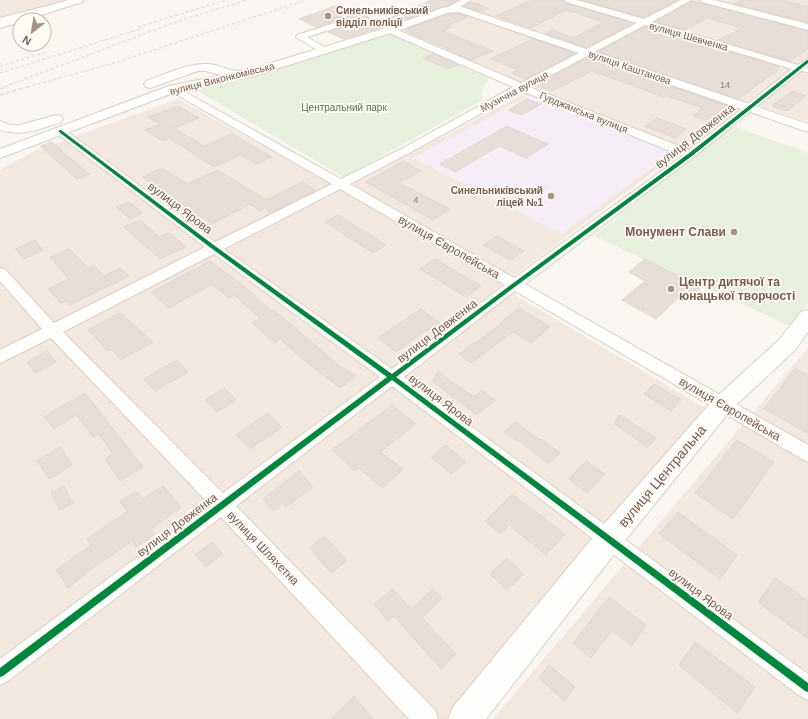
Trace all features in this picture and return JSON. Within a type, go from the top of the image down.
[{"type":"main road","name":"вулиця Центральна","points":[[465,719],[609,539],[722,405],[787,345],[808,317]]},
{"type":"street","points":[[0,25],[78,0]]},
{"type":"street","points":[[0,20],[78,0]]},
{"type":"street","name":"вулиця Виконкомівська","points":[[0,154],[173,89],[236,76],[390,30],[449,9],[467,0]]},
{"type":"street","name":"вулиця Шевченка","points":[[570,0],[645,23],[805,67]]},
{"type":"street","name":"Музична вулиця","points":[[0,357],[407,150],[521,87],[687,0]]},
{"type":"street","points":[[705,0],[808,27]]},
{"type":"street","name":"вулиця Каштанова","points":[[449,9],[467,12],[808,128]]},
{"type":"street","points":[[323,50],[300,37],[345,22],[339,20]]},
{"type":"street","name":"Гурджанська вулиця","points":[[390,30],[521,87],[690,155]]},
{"type":"street","points":[[140,88],[184,71],[196,68],[207,67],[236,76]]},
{"type":"street","name":"вулиця Довженка","points":[[0,673],[222,505],[394,378],[514,285],[690,155],[749,108],[805,67]]},
{"type":"street","name":"вулиця Європейська","points":[[173,89],[341,184],[808,454]]},
{"type":"street","points":[[0,125],[6,128],[24,128],[36,126],[67,115]]},
{"type":"street","name":"вулиця Ярова","points":[[60,131],[213,248],[394,378],[808,688]]},
{"type":"street","name":"вулиця Шляхетна","points":[[0,272],[52,330],[222,505],[426,719]]},
{"type":"shaded area","points":[[0,0],[68,0],[23,12],[12,12],[12,15],[0,18]]},
{"type":"shaded area","points":[[474,0],[808,0],[808,122],[459,6]]},
{"type":"shaded area","points":[[454,11],[740,107],[500,286],[705,408],[446,719],[0,719],[0,170],[35,151],[178,99],[342,190],[535,88],[399,32]]},
{"type":"shaded area","name":"Синельниківський ліцей №1","points":[[530,95],[674,152],[562,234],[413,158]]},
{"type":"shaded area","points":[[808,348],[808,719],[493,719],[734,435]]},
{"type":"green space","name":"Центральний парк","points":[[386,32],[490,79],[482,88],[481,94],[483,100],[343,177],[195,89]]},
{"type":"green space","points":[[733,126],[808,153],[808,304],[790,326],[594,236]]},
{"type":"building","points":[[432,0],[458,0],[447,6],[391,25],[383,21]]},
{"type":"building","points":[[532,0],[564,0],[566,3],[633,23],[586,47],[545,34],[552,30],[574,38],[604,22],[566,10],[531,28],[496,16]]},
{"type":"building","points":[[582,0],[678,0],[644,17]]},
{"type":"building","points":[[741,0],[782,0],[808,7],[808,22],[734,4]]},
{"type":"building","points":[[692,1],[808,31],[808,49],[789,61],[719,40],[742,28],[707,18],[684,30],[656,22]]},
{"type":"building","points":[[471,2],[489,8],[481,12],[464,6]]},
{"type":"building","points":[[338,5],[388,25],[344,39],[328,32],[349,25],[350,21],[343,17],[336,16],[334,21],[317,27],[299,19]]},
{"type":"building","points":[[447,14],[459,14],[468,17],[446,26],[451,27],[442,31],[493,51],[471,60],[404,30]]},
{"type":"building","points":[[645,27],[688,39],[698,45],[706,47],[709,46],[780,67],[738,99],[598,52]]},
{"type":"building","points":[[533,39],[575,53],[525,79],[511,73],[518,70],[490,59]]},
{"type":"building","points":[[434,54],[458,65],[447,69],[423,58]]},
{"type":"building","points":[[587,58],[728,106],[708,121],[693,116],[703,108],[667,96],[664,97],[592,71],[552,91],[537,85]]},
{"type":"building","points":[[792,91],[806,96],[787,111],[772,106]]},
{"type":"building","points":[[527,99],[541,104],[522,115],[508,110]]},
{"type":"building","points":[[178,106],[199,118],[173,128],[204,146],[232,134],[272,157],[256,164],[240,155],[214,167],[169,138],[163,141],[145,130],[160,124],[148,117]]},
{"type":"building","points":[[657,118],[686,129],[675,138],[645,126]]},
{"type":"building","points":[[507,126],[548,144],[526,158],[499,146],[455,172],[440,164]]},
{"type":"building","points":[[52,142],[63,151],[62,152],[90,174],[77,179],[40,146]]},
{"type":"building","points":[[403,161],[421,171],[399,183],[450,209],[433,220],[366,182]]},
{"type":"building","points":[[162,168],[187,184],[218,170],[266,200],[303,182],[315,190],[269,213],[266,207],[260,211],[250,204],[212,224],[143,177]]},
{"type":"building","points":[[129,202],[143,213],[130,219],[116,207]]},
{"type":"building","points":[[338,215],[386,245],[373,253],[325,222]]},
{"type":"building","points":[[140,220],[159,237],[169,233],[186,247],[160,259],[124,227]]},
{"type":"building","points":[[497,236],[524,251],[510,260],[483,245]]},
{"type":"building","points":[[35,240],[43,250],[24,259],[15,249]]},
{"type":"building","points":[[69,249],[89,269],[94,266],[104,276],[120,268],[129,276],[70,305],[66,301],[61,303],[48,289],[69,279],[50,257]]},
{"type":"building","points":[[435,259],[481,286],[466,297],[420,269]]},
{"type":"building","points":[[645,259],[701,287],[686,302],[678,298],[656,319],[622,300],[645,281],[629,272]]},
{"type":"building","points":[[210,261],[246,288],[272,312],[274,310],[341,367],[356,376],[340,388],[280,339],[274,343],[252,323],[260,318],[234,295],[229,298],[212,284],[169,308],[151,292]]},
{"type":"building","points":[[519,308],[550,327],[531,343],[513,332],[471,363],[459,354],[501,324],[500,323]]},
{"type":"building","points":[[421,309],[440,323],[427,331],[426,330],[396,352],[378,338]]},
{"type":"building","points":[[120,313],[153,342],[121,360],[112,349],[108,351],[88,330]]},
{"type":"building","points":[[47,351],[56,362],[35,373],[27,362]]},
{"type":"building","points":[[177,360],[188,372],[155,391],[144,379]]},
{"type":"building","points":[[795,368],[808,375],[808,433],[764,409]]},
{"type":"building","points":[[438,372],[474,397],[482,391],[495,400],[477,415],[432,381]]},
{"type":"building","points":[[654,384],[681,400],[671,411],[644,394]]},
{"type":"building","points":[[224,388],[236,400],[217,412],[205,400]]},
{"type":"building","points":[[85,393],[143,467],[120,481],[105,459],[113,454],[99,434],[93,437],[76,415],[54,429],[44,417]]},
{"type":"building","points":[[392,405],[416,424],[380,452],[403,469],[383,488],[359,468],[355,471],[332,450]]},
{"type":"building","points":[[268,413],[282,427],[250,449],[236,435]]},
{"type":"building","points":[[620,415],[656,438],[648,447],[614,424]]},
{"type":"building","points":[[515,422],[540,440],[542,439],[560,453],[548,464],[518,440],[517,441],[504,432]]},
{"type":"building","points":[[737,440],[774,462],[733,519],[695,493]]},
{"type":"building","points":[[446,445],[466,462],[451,474],[431,457]]},
{"type":"building","points":[[60,447],[72,465],[49,479],[37,461]]},
{"type":"building","points":[[586,461],[605,474],[587,493],[569,479]]},
{"type":"building","points":[[299,471],[313,487],[286,507],[283,503],[274,511],[263,499]]},
{"type":"building","points":[[64,486],[73,503],[60,510],[51,493]]},
{"type":"building","points":[[163,486],[181,507],[151,529],[155,534],[136,547],[132,541],[84,574],[85,575],[68,588],[56,570],[91,545],[87,539],[128,511],[120,501],[136,491],[143,499]]},
{"type":"building","points":[[512,494],[565,534],[546,555],[509,525],[501,534],[485,521]]},
{"type":"building","points":[[678,512],[737,555],[720,579],[659,534]]},
{"type":"building","points":[[324,536],[347,560],[331,573],[310,548]]},
{"type":"building","points":[[212,542],[223,554],[206,567],[195,555]]},
{"type":"building","points":[[507,558],[524,574],[507,590],[490,574]]},
{"type":"building","points":[[775,578],[808,601],[808,639],[758,602]]},
{"type":"building","points":[[393,589],[411,609],[433,589],[442,598],[422,618],[456,654],[441,669],[394,616],[388,621],[374,604]]},
{"type":"building","points":[[609,597],[646,625],[632,646],[612,630],[591,658],[573,643]]},
{"type":"building","points":[[695,642],[755,687],[737,713],[679,665]]},
{"type":"building","points":[[549,665],[575,687],[564,701],[539,678]]},
{"type":"building","points":[[354,696],[373,719],[331,719]]},
{"type":"railway","points":[[138,27],[226,0]]},
{"type":"railway","points":[[4,87],[178,21],[247,0]]},
{"type":"railway","points":[[27,87],[114,63],[306,0]]},
{"type":"railway","points":[[0,73],[143,28]]},
{"type":"railway","points":[[0,66],[47,52]]},
{"type":"railway","points":[[0,89],[7,86]]},
{"type":"railway","points":[[0,95],[31,86]]},
{"type":"cycle path","points":[[0,673],[514,285],[690,155],[808,61]]},
{"type":"cycle path","points":[[60,131],[213,247],[393,378],[808,688]]},
{"type":"place","name":"Синельниківський відділ поліції","points":[[328,16]]},
{"type":"place","name":"Синельниківський ліцей №1","points":[[551,196]]},
{"type":"place","name":"Монумент Слави","points":[[734,232]]},
{"type":"place","name":"Центр дитячої та юнацької творчості","points":[[671,289]]}]
